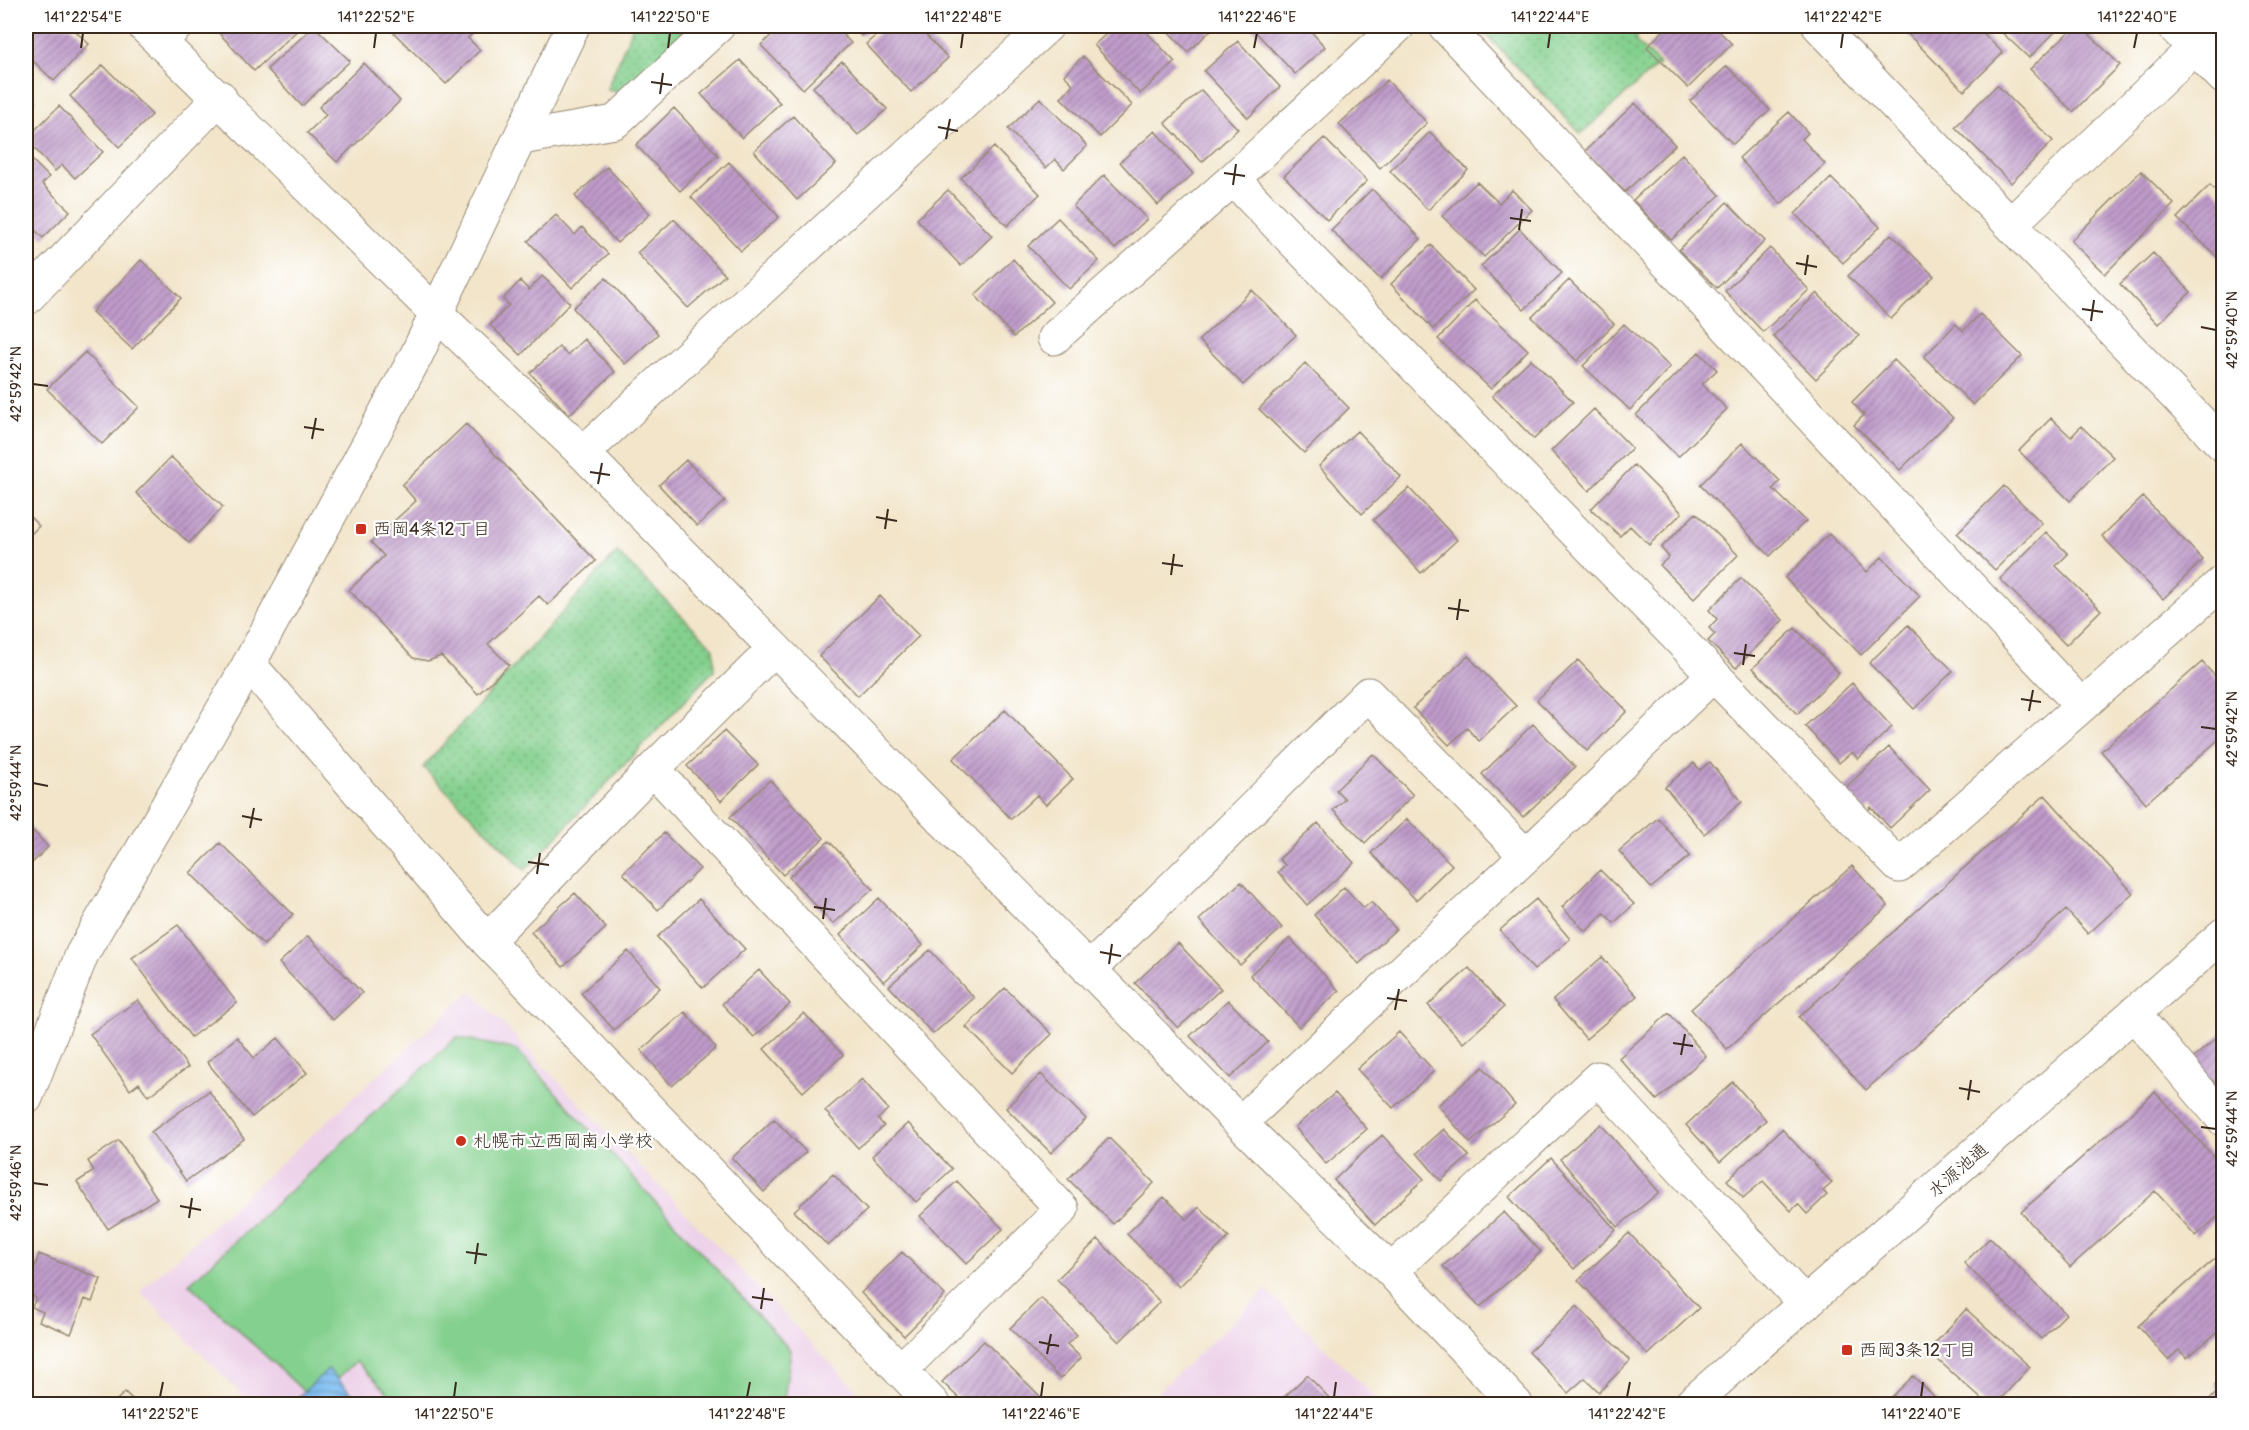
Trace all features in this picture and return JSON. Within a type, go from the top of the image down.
[{"type":"street","points":[[26,1090],[82,954],[249,664],[437,314],[573,26]]},
{"type":"street","points":[[521,138],[615,122],[718,26]]},
{"type":"street","points":[[583,453],[1047,26]]},
{"type":"street","points":[[1054,338],[1233,179],[1398,26]]},
{"type":"street","points":[[1446,26],[2081,705]]},
{"type":"street","points":[[1819,26],[2012,223],[2223,446]]},
{"type":"street","points":[[164,32],[220,98],[437,314],[583,453],[1240,1123],[1391,1271],[1516,1404]]},
{"type":"street","points":[[2012,223],[2195,33],[2223,78]]},
{"type":"street","points":[[26,298],[220,98]]},
{"type":"street","points":[[1233,179],[1899,866],[2223,582]]},
{"type":"street","points":[[487,940],[653,769],[774,649]]},
{"type":"street","points":[[249,664],[487,940],[933,1404]]},
{"type":"street","points":[[1240,1123],[1526,856],[1713,675]]},
{"type":"street","points":[[1089,970],[1368,694],[1526,856]]},
{"type":"street","points":[[653,769],[1062,1209],[900,1371]]},
{"type":"street","name":"水源池通","points":[[1691,1404],[2223,934]]},
{"type":"street","points":[[2134,1014],[2223,1120]]},
{"type":"street","points":[[1391,1271],[1598,1078],[1805,1304]]},
{"type":"shaded area","name":"札幌市立西岡南小学校","points":[[471,991],[870,1404],[251,1404],[140,1291]]},
{"type":"shaded area","points":[[1266,1290],[1382,1404],[1145,1404]]},
{"type":"green space","points":[[633,26],[706,26],[631,96],[607,89]]},
{"type":"green space","points":[[1478,26],[1625,26],[1637,38],[1635,41],[1659,64],[1581,134]]},
{"type":"green space","points":[[617,552],[714,648],[714,670],[525,870],[423,767]]},
{"type":"green space","name":"札幌市立西岡南小学校","points":[[457,1037],[517,1050],[791,1351],[784,1398],[778,1404],[399,1404],[356,1361],[314,1401],[189,1284]]},
{"type":"water","points":[[328,1369],[362,1404],[291,1404]]},
{"type":"building","points":[[26,26],[70,26],[89,44],[54,81],[26,54]]},
{"type":"building","points":[[227,26],[302,26],[254,71],[219,33]]},
{"type":"building","points":[[314,26],[350,61],[302,106],[267,69]]},
{"type":"building","points":[[387,26],[480,26],[468,38],[480,50],[446,84]]},
{"type":"building","points":[[781,26],[834,26],[851,43],[803,89],[761,45]]},
{"type":"building","points":[[853,26],[873,26],[861,36]]},
{"type":"building","points":[[887,26],[917,26],[948,58],[911,92],[866,44]]},
{"type":"building","points":[[964,26],[978,26],[970,33]]},
{"type":"building","points":[[1115,26],[1141,26],[1175,62],[1140,94],[1094,45]]},
{"type":"building","points":[[1163,26],[1206,26],[1211,30],[1188,52]]},
{"type":"building","points":[[1250,26],[1312,26],[1309,29],[1325,47],[1295,74]]},
{"type":"building","points":[[1668,26],[1714,26],[1732,44],[1688,88],[1647,47]]},
{"type":"building","points":[[1900,26],[1976,26],[2003,53],[1964,91]]},
{"type":"building","points":[[1995,26],[2061,26],[2029,58]]},
{"type":"building","points":[[2075,26],[2081,26],[2120,65],[2073,112],[2030,69]]},
{"type":"building","points":[[1238,41],[1280,87],[1248,118],[1204,71]]},
{"type":"building","points":[[1083,56],[1132,105],[1100,137],[1061,98],[1073,84],[1064,75]]},
{"type":"building","points":[[740,60],[780,103],[742,138],[701,94]]},
{"type":"building","points":[[842,61],[887,109],[858,135],[813,87]]},
{"type":"building","points":[[364,63],[400,101],[337,162],[307,133],[326,115],[319,107]]},
{"type":"building","points":[[103,65],[152,115],[119,147],[70,96]]},
{"type":"building","points":[[1727,66],[1770,110],[1733,144],[1690,101]]},
{"type":"building","points":[[1387,80],[1427,123],[1380,168],[1339,124]]},
{"type":"building","points":[[1997,85],[2053,141],[2011,183],[1955,127]]},
{"type":"building","points":[[1201,90],[1238,129],[1202,162],[1165,123]]},
{"type":"building","points":[[26,91],[36,101],[26,111]]},
{"type":"building","points":[[1040,98],[1087,146],[1064,169],[1055,159],[1046,168],[1008,129]]},
{"type":"building","points":[[1635,103],[1675,145],[1625,192],[1585,151]]},
{"type":"building","points":[[59,106],[103,152],[75,178],[62,165],[55,171],[26,139]]},
{"type":"building","points":[[674,108],[718,155],[680,191],[636,145]]},
{"type":"building","points":[[1789,112],[1808,133],[1802,139],[1825,164],[1781,204],[1739,158]]},
{"type":"building","points":[[793,116],[836,164],[797,200],[754,151]]},
{"type":"building","points":[[1155,131],[1193,174],[1158,205],[1120,162]]},
{"type":"building","points":[[1430,132],[1468,170],[1428,210],[1390,171]]},
{"type":"building","points":[[1324,138],[1367,181],[1327,220],[1284,176]]},
{"type":"building","points":[[994,147],[1040,194],[1007,226],[961,178]]},
{"type":"building","points":[[26,154],[49,177],[42,184],[70,211],[43,238],[26,221]]},
{"type":"building","points":[[1682,154],[1720,195],[1671,240],[1633,200]]},
{"type":"building","points":[[729,162],[779,217],[741,251],[691,197]]},
{"type":"building","points":[[607,167],[650,214],[617,243],[575,196]]},
{"type":"building","points":[[2141,171],[2174,204],[2105,274],[2071,241]]},
{"type":"building","points":[[1104,175],[1147,219],[1115,249],[1073,206]]},
{"type":"building","points":[[1831,178],[1880,227],[1843,263],[1795,214]]},
{"type":"building","points":[[1477,182],[1499,203],[1512,190],[1532,210],[1484,257],[1442,216]]},
{"type":"building","points":[[2210,185],[2224,198],[2224,264],[2177,218]]},
{"type":"building","points":[[1372,189],[1421,239],[1380,279],[1331,230]]},
{"type":"building","points":[[948,190],[992,236],[961,266],[917,219]]},
{"type":"building","points":[[1727,202],[1765,241],[1717,288],[1679,250]]},
{"type":"building","points":[[556,215],[575,235],[582,227],[608,254],[572,288],[528,241]]},
{"type":"building","points":[[1058,218],[1099,261],[1069,289],[1028,246]]},
{"type":"building","points":[[674,219],[725,275],[688,308],[637,253]]},
{"type":"building","points":[[1520,229],[1562,273],[1524,310],[1481,266]]},
{"type":"building","points":[[1891,234],[1934,276],[1891,319],[1848,276]]},
{"type":"building","points":[[1431,245],[1474,290],[1433,329],[1391,284]]},
{"type":"building","points":[[1770,248],[1809,290],[1763,332],[1725,291]]},
{"type":"building","points":[[2153,253],[2191,292],[2158,324],[2120,284]]},
{"type":"building","points":[[1013,259],[1052,302],[1014,337],[975,295]]},
{"type":"building","points":[[141,260],[181,298],[132,349],[92,312]]},
{"type":"building","points":[[542,276],[570,303],[521,355],[490,325],[509,305],[503,299],[520,281],[529,290]]},
{"type":"building","points":[[606,278],[658,334],[625,364],[573,308]]},
{"type":"building","points":[[1569,280],[1614,324],[1577,361],[1532,317]]},
{"type":"building","points":[[1252,290],[1296,335],[1243,385],[1199,340]]},
{"type":"building","points":[[1817,293],[1859,336],[1816,379],[1773,336]]},
{"type":"building","points":[[1475,300],[1528,350],[1491,389],[1438,339]]},
{"type":"building","points":[[1980,314],[2022,356],[1973,405],[1924,357],[1956,324],[1963,331]]},
{"type":"building","points":[[1624,324],[1670,367],[1630,410],[1583,366]]},
{"type":"building","points":[[584,339],[615,372],[569,415],[530,373],[559,347],[567,355]]},
{"type":"building","points":[[85,352],[139,407],[102,444],[47,389]]},
{"type":"building","points":[[1699,352],[1717,370],[1702,384],[1727,409],[1678,457],[1636,415]]},
{"type":"building","points":[[1531,359],[1573,402],[1534,439],[1492,396]]},
{"type":"building","points":[[1894,360],[1953,418],[1900,470],[1854,425],[1864,415],[1852,402]]},
{"type":"building","points":[[1305,363],[1349,408],[1304,453],[1259,409]]},
{"type":"building","points":[[1594,409],[1632,448],[1589,491],[1551,451]]},
{"type":"building","points":[[2051,418],[2071,437],[2081,426],[2113,457],[2070,501],[2019,451]]},
{"type":"building","points":[[466,424],[596,561],[548,605],[539,596],[488,644],[509,665],[478,694],[441,656],[428,661],[413,658],[349,590],[384,556],[371,542],[416,501],[402,485]]},
{"type":"building","points":[[1357,431],[1401,477],[1362,514],[1319,466]]},
{"type":"building","points":[[1742,443],[1780,481],[1773,489],[1806,521],[1770,556],[1700,485]]},
{"type":"building","points":[[171,457],[223,507],[189,543],[136,493]]},
{"type":"building","points":[[686,460],[725,501],[697,526],[659,485]]},
{"type":"building","points":[[1634,465],[1682,513],[1649,545],[1630,526],[1620,536],[1591,509]]},
{"type":"building","points":[[2004,486],[2042,523],[1995,570],[1957,533]]},
{"type":"building","points":[[1409,488],[1457,540],[1421,573],[1373,520]]},
{"type":"building","points":[[2143,497],[2203,560],[2163,599],[2102,536]]},
{"type":"building","points":[[26,513],[39,526],[26,539]]},
{"type":"building","points":[[1696,513],[1738,555],[1694,599],[1660,565],[1669,557],[1661,548]]},
{"type":"building","points":[[2046,532],[2068,554],[2056,566],[2101,610],[2066,645],[2000,579]]},
{"type":"building","points":[[1829,534],[1867,572],[1882,557],[1920,596],[1861,655],[1785,578]]},
{"type":"building","points":[[1741,578],[1783,620],[1736,668],[1708,641],[1715,634],[1709,628],[1717,619],[1709,610]]},
{"type":"building","points":[[880,596],[919,636],[858,696],[819,656]]},
{"type":"building","points":[[1908,625],[1953,671],[1914,709],[1869,663]]},
{"type":"building","points":[[1795,628],[1839,673],[1797,714],[1753,668]]},
{"type":"building","points":[[1468,656],[1516,706],[1479,741],[1467,728],[1449,745],[1413,708]]},
{"type":"building","points":[[1578,660],[1627,711],[1587,751],[1537,700]]},
{"type":"building","points":[[2202,662],[2224,686],[2224,735],[2146,803],[2101,751]]},
{"type":"building","points":[[1852,683],[1892,727],[1858,759],[1852,752],[1839,763],[1805,726]]},
{"type":"building","points":[[1005,710],[1073,779],[1046,805],[1037,795],[1011,819],[953,759]]},
{"type":"building","points":[[1533,724],[1575,767],[1523,817],[1482,774]]},
{"type":"building","points":[[724,731],[758,765],[721,801],[687,766]]},
{"type":"building","points":[[1889,747],[1930,790],[1890,828],[1871,807],[1866,812],[1844,789]]},
{"type":"building","points":[[1373,754],[1413,795],[1365,843],[1333,810],[1345,799],[1336,790]]},
{"type":"building","points":[[1710,762],[1742,802],[1704,834],[1665,787],[1694,763],[1700,770]]},
{"type":"building","points":[[770,780],[824,838],[783,875],[730,817]]},
{"type":"building","points":[[2045,795],[2133,893],[2088,934],[2066,910],[1866,1090],[1799,1017]]},
{"type":"building","points":[[1658,818],[1690,856],[1651,888],[1619,851]]},
{"type":"building","points":[[1407,819],[1452,865],[1416,900],[1371,853]]},
{"type":"building","points":[[26,823],[48,847],[26,869]]},
{"type":"building","points":[[1318,823],[1354,863],[1307,905],[1278,872],[1285,865],[1279,859]]},
{"type":"building","points":[[664,833],[700,869],[658,910],[623,873]]},
{"type":"building","points":[[829,841],[873,889],[833,924],[789,877]]},
{"type":"building","points":[[220,843],[293,914],[264,945],[190,873]]},
{"type":"building","points":[[1852,866],[1888,906],[1727,1049],[1691,1009]]},
{"type":"building","points":[[1600,870],[1634,904],[1614,923],[1604,913],[1586,932],[1562,907]]},
{"type":"building","points":[[1241,882],[1282,928],[1240,965],[1199,920]]},
{"type":"building","points":[[1344,887],[1364,908],[1371,902],[1396,929],[1359,964],[1314,915]]},
{"type":"building","points":[[575,893],[606,928],[563,967],[531,932]]},
{"type":"building","points":[[879,898],[923,945],[884,982],[840,935]]},
{"type":"building","points":[[699,899],[745,949],[703,988],[657,937]]},
{"type":"building","points":[[1536,899],[1570,939],[1534,970],[1500,930]]},
{"type":"building","points":[[178,925],[237,1003],[191,1037],[132,958]]},
{"type":"building","points":[[308,936],[362,993],[333,1020],[279,963]]},
{"type":"building","points":[[1290,938],[1339,991],[1299,1027],[1250,975]]},
{"type":"building","points":[[1178,943],[1221,989],[1178,1028],[1135,983]]},
{"type":"building","points":[[930,950],[974,998],[933,1034],[889,986]]},
{"type":"building","points":[[628,951],[660,988],[614,1030],[581,993]]},
{"type":"building","points":[[1602,957],[1637,996],[1586,1039],[1553,1000]]},
{"type":"building","points":[[1469,968],[1504,1007],[1463,1043],[1428,1005]]},
{"type":"building","points":[[759,970],[790,1004],[754,1037],[722,1004]]},
{"type":"building","points":[[1005,988],[1052,1034],[1012,1073],[966,1027]]},
{"type":"building","points":[[138,1000],[188,1067],[148,1096],[139,1083],[130,1090],[90,1034]]},
{"type":"building","points":[[1228,1000],[1268,1042],[1230,1078],[1190,1036]]},
{"type":"building","points":[[685,1012],[716,1048],[672,1086],[641,1050]]},
{"type":"building","points":[[804,1013],[843,1055],[803,1092],[764,1049]]},
{"type":"building","points":[[1669,1013],[1706,1056],[1657,1100],[1619,1058]]},
{"type":"building","points":[[2224,1031],[2224,1098],[2190,1061]]},
{"type":"building","points":[[1399,1032],[1434,1071],[1393,1108],[1357,1069]]},
{"type":"building","points":[[237,1037],[254,1058],[278,1038],[307,1073],[252,1117],[207,1062]]},
{"type":"building","points":[[1483,1067],[1515,1105],[1470,1143],[1438,1105]]},
{"type":"building","points":[[1041,1074],[1086,1119],[1051,1153],[1006,1108]]},
{"type":"building","points":[[862,1079],[888,1109],[878,1119],[884,1126],[858,1148],[825,1111]]},
{"type":"building","points":[[1733,1082],[1766,1120],[1720,1162],[1686,1125]]},
{"type":"building","points":[[209,1091],[244,1139],[186,1181],[151,1132]]},
{"type":"building","points":[[2155,1092],[2224,1168],[2224,1211],[2196,1236],[2155,1191],[2070,1267],[2021,1212]]},
{"type":"building","points":[[1335,1093],[1367,1129],[1326,1164],[1295,1127]]},
{"type":"building","points":[[774,1119],[806,1152],[764,1192],[732,1158]]},
{"type":"building","points":[[908,1123],[952,1169],[916,1202],[872,1156]]},
{"type":"building","points":[[1601,1124],[1659,1192],[1618,1227],[1560,1159]]},
{"type":"building","points":[[1444,1129],[1469,1156],[1441,1181],[1417,1153]]},
{"type":"building","points":[[1782,1129],[1832,1183],[1823,1191],[1827,1195],[1807,1214],[1798,1204],[1791,1211],[1763,1181],[1743,1198],[1727,1180]]},
{"type":"building","points":[[1382,1135],[1424,1179],[1375,1225],[1334,1180]]},
{"type":"building","points":[[1109,1138],[1154,1183],[1113,1224],[1068,1179]]},
{"type":"building","points":[[119,1140],[157,1198],[108,1229],[77,1182],[94,1171],[88,1161]]},
{"type":"building","points":[[1551,1158],[1616,1230],[1574,1269],[1509,1197]]},
{"type":"building","points":[[833,1174],[867,1210],[828,1246],[794,1211]]},
{"type":"building","points":[[957,1181],[1003,1229],[966,1264],[920,1216]]},
{"type":"building","points":[[1164,1197],[1187,1220],[1199,1207],[1229,1237],[1179,1287],[1127,1234]]},
{"type":"building","points":[[1504,1212],[1541,1252],[1480,1307],[1443,1266]]},
{"type":"building","points":[[1629,1233],[1699,1308],[1648,1355],[1578,1280]]},
{"type":"building","points":[[1990,1238],[2066,1314],[2041,1339],[1964,1263]]},
{"type":"building","points":[[1098,1239],[1160,1302],[1119,1342],[1057,1279]]},
{"type":"building","points":[[2224,1251],[2224,1326],[2187,1358],[2179,1350],[2168,1360],[2138,1326]]},
{"type":"building","points":[[902,1252],[945,1295],[904,1336],[861,1293]]},
{"type":"building","points":[[39,1254],[101,1279],[92,1302],[85,1299],[71,1334],[39,1321],[43,1312],[32,1307],[36,1298],[26,1294]]},
{"type":"building","points":[[1041,1298],[1077,1335],[1067,1344],[1081,1358],[1060,1379],[1010,1328]]},
{"type":"building","points":[[1577,1306],[1630,1361],[1599,1392],[1585,1378],[1568,1393],[1529,1352]]},
{"type":"building","points":[[1966,1309],[2030,1367],[1996,1404],[1987,1404],[1928,1351]]},
{"type":"building","points":[[984,1341],[1048,1404],[965,1404],[942,1382]]},
{"type":"building","points":[[1307,1375],[1335,1404],[1277,1404]]},
{"type":"building","points":[[1913,1376],[1942,1404],[1885,1404]]},
{"type":"building","points":[[2224,1378],[2224,1404],[2204,1404],[2219,1391],[2215,1385]]},
{"type":"building","points":[[125,1392],[137,1404],[113,1404]]},
{"type":"place","name":"西岡4条12丁目","points":[[361,529]]},
{"type":"place","name":"札幌市立西岡南小学校","points":[[461,1141]]},
{"type":"place","name":"西岡3条12丁目","points":[[1847,1350]]}]
